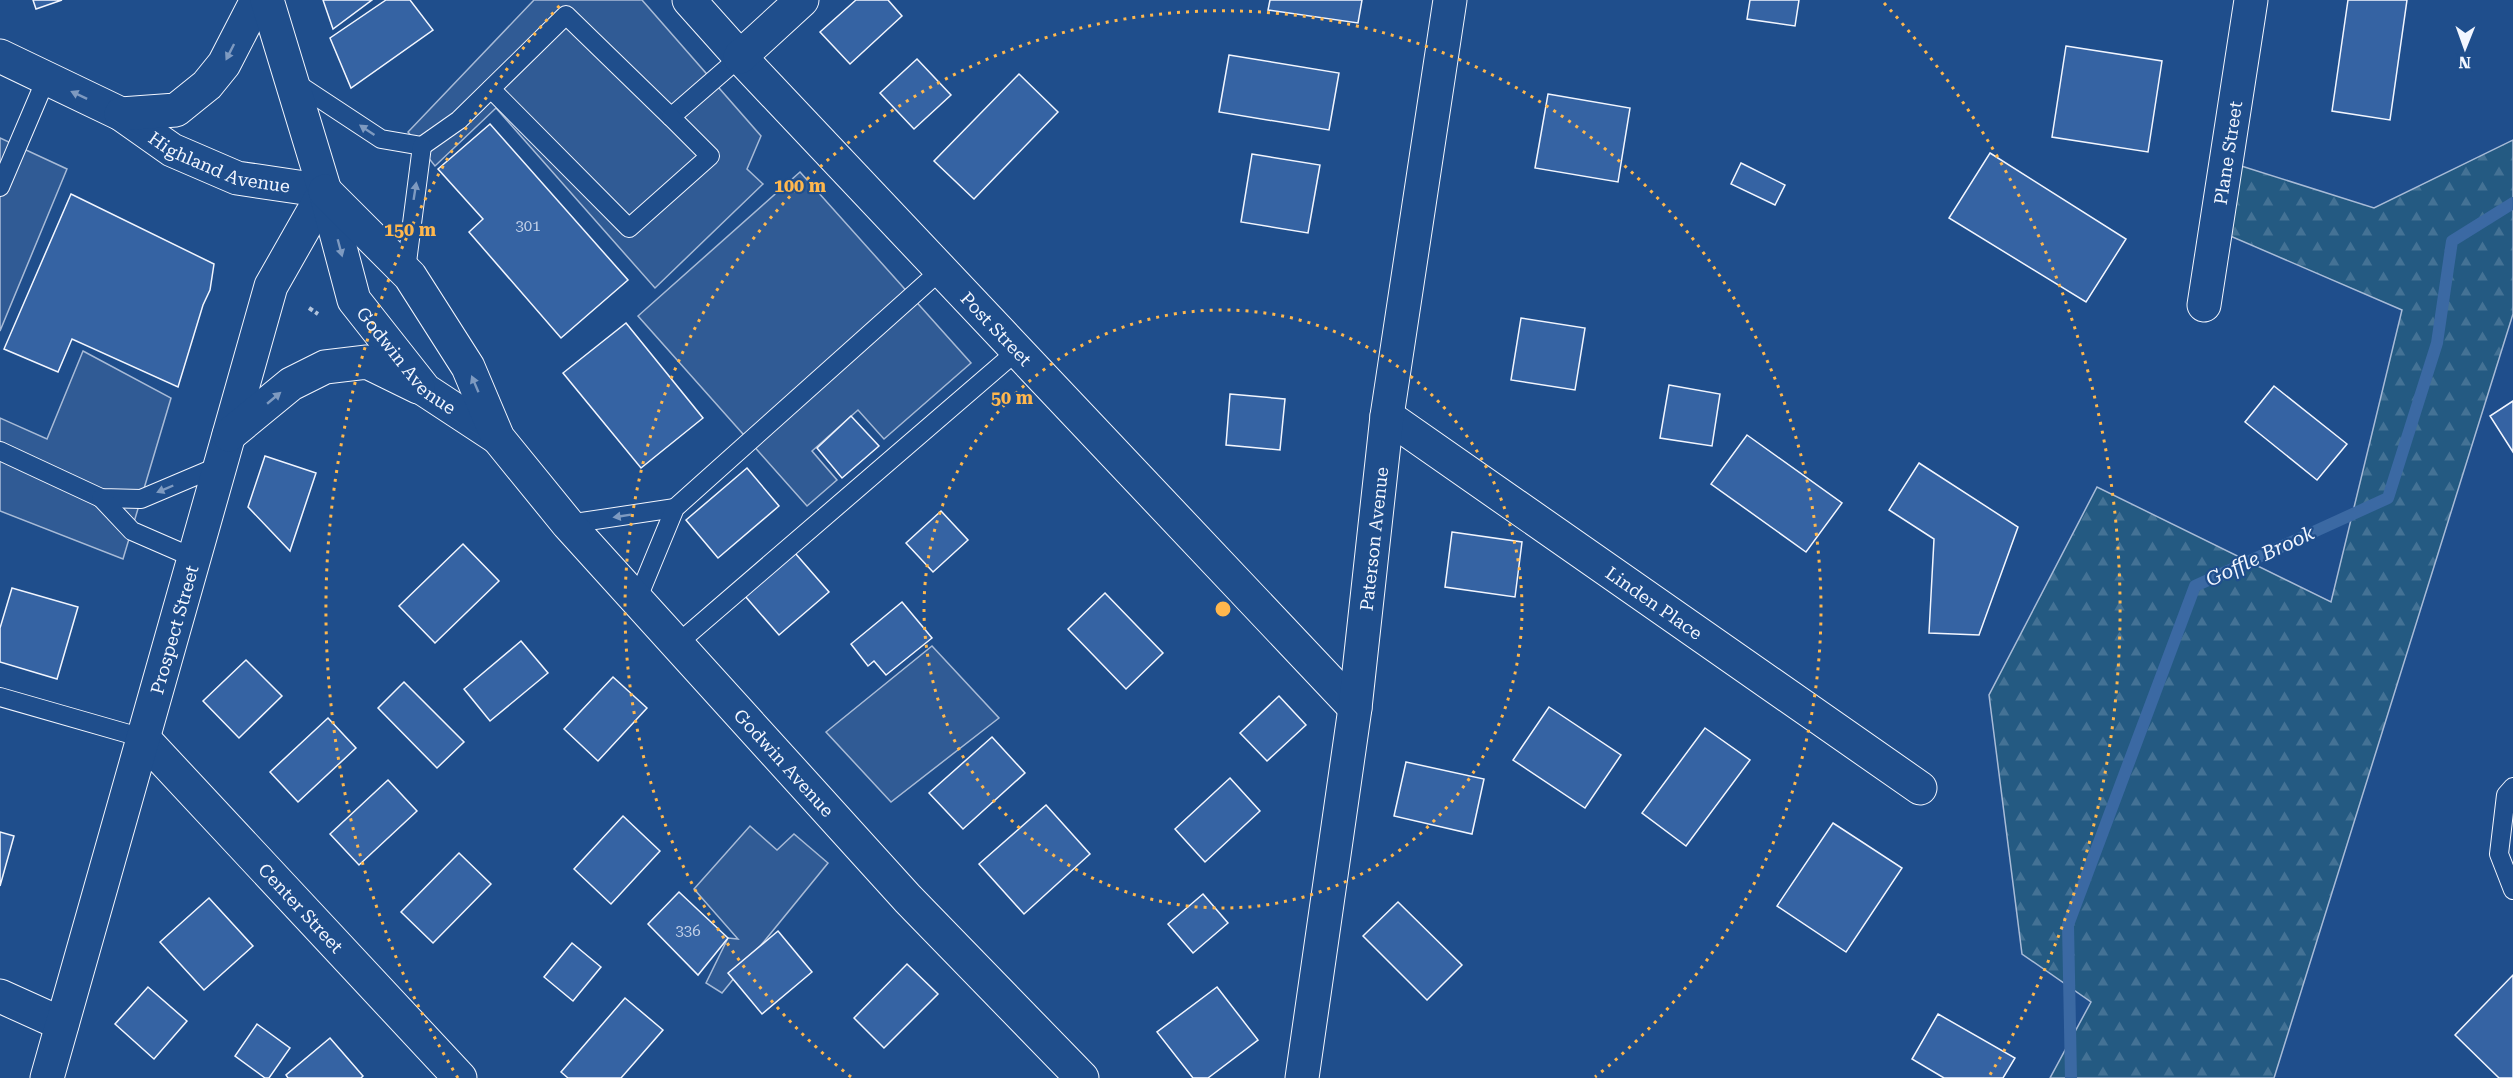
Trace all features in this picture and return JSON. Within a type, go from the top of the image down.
[{"type":"street","name":"Highland Avenue","points":[[121,114],[176,110],[207,86],[224,64],[257,0]]},
{"type":"street","name":"Godwin Avenue","points":[[267,0],[325,191],[354,300],[425,390],[498,438]]},
{"type":"street","name":"Post Street","points":[[689,0],[740,57],[1355,708]]},
{"type":"street","points":[[740,57],[802,0]]},
{"type":"street","name":"Paterson Avenue","points":[[1302,1078],[1355,708],[1387,416],[1450,0]]},
{"type":"street","name":"Plane Street","points":[[2204,305],[2251,0]]},
{"type":"street","name":"Highland Avenue","points":[[0,56],[121,114],[172,150],[237,178],[325,191]]},
{"type":"street","name":"Godwin Avenue","points":[[325,191],[406,270],[468,367],[498,438],[568,524],[908,899],[1082,1078]]},
{"type":"street","name":"Prospect Street","points":[[47,1078],[271,286],[325,191]]},
{"type":"street","points":[[229,435],[291,384],[325,367],[367,362],[425,390]]},
{"type":"street","name":"Linden Place","points":[[1387,416],[1920,788]]},
{"type":"street","name":"Center Street","points":[[143,738],[460,1078]]},
{"type":"street","points":[[0,996],[62,1024]]},
{"type":"lane","points":[[292,80],[381,139],[422,146],[459,120],[566,15],[710,156],[629,228],[491,89]]},
{"type":"lane","points":[[671,117],[740,57]]},
{"type":"lane","points":[[0,188],[46,79]]},
{"type":"lane","points":[[406,270],[422,146]]},
{"type":"lane","points":[[637,600],[675,508],[941,270]]},
{"type":"lane","points":[[677,644],[1017,351]]},
{"type":"lane","points":[[0,451],[101,498],[132,531],[194,558]]},
{"type":"lane","points":[[101,498],[141,499],[219,466]]},
{"type":"lane","points":[[568,524],[675,508]]},
{"type":"lane","points":[[0,697],[143,738]]},
{"type":"lane","points":[[2513,787],[2506,795],[2499,854],[2513,890]]},
{"type":"path","points":[[309,309],[322,316]]},
{"type":"green space","points":[[2513,140],[2513,314],[2274,1078],[2050,1078],[2091,1002],[2022,954],[1989,695],[2097,487],[2331,602],[2402,310],[2221,232],[2235,164],[2374,208]]},
{"type":"shaded area","points":[[534,0],[642,0],[761,136],[747,169],[763,184],[655,288],[496,108],[435,166],[408,132]]},
{"type":"shaded area","points":[[0,138],[67,169],[0,331]]},
{"type":"shaded area","points":[[800,172],[971,363],[884,439],[858,410],[812,451],[837,480],[807,506],[638,316]]},
{"type":"shaded area","points":[[83,351],[171,398],[123,559],[0,511],[0,418],[47,439]]},
{"type":"shaded area","points":[[932,646],[999,718],[891,802],[826,732]]},
{"type":"shaded area","points":[[750,826],[777,850],[794,834],[828,863],[722,993],[706,983],[728,938],[738,939],[694,889]]},
{"type":"building","points":[[33,0],[62,0],[36,9]]},
{"type":"building","points":[[323,0],[372,0],[333,29]]},
{"type":"building","points":[[386,0],[410,0],[433,30],[351,88],[330,38]]},
{"type":"building","points":[[856,0],[888,0],[902,16],[850,64],[820,32]]},
{"type":"building","points":[[1270,0],[1362,0],[1358,23],[1268,10]]},
{"type":"building","points":[[1750,0],[1799,0],[1795,26],[1747,19]]},
{"type":"building","points":[[2348,0],[2407,0],[2390,120],[2332,111]]},
{"type":"building","points":[[2066,46],[2162,61],[2148,152],[2052,137]]},
{"type":"building","points":[[1229,55],[1339,73],[1329,130],[1219,112]]},
{"type":"building","points":[[917,59],[951,95],[914,129],[880,93]]},
{"type":"building","points":[[1019,74],[1058,112],[974,199],[934,161]]},
{"type":"building","points":[[1548,94],[1630,108],[1618,182],[1535,168]]},
{"type":"building","points":[[490,124],[628,280],[561,338],[469,232],[483,219],[438,169]]},
{"type":"building","points":[[1990,153],[2126,239],[2086,302],[1949,218]]},
{"type":"building","points":[[1252,154],[1320,165],[1308,233],[1241,222]]},
{"type":"building","points":[[1741,163],[1785,185],[1775,205],[1731,184]]},
{"type":"building","points":[[71,194],[214,264],[210,290],[203,305],[178,387],[72,339],[58,372],[4,349]]},
{"type":"building","points":[[1521,318],[1585,328],[1575,390],[1511,380]]},
{"type":"building","points":[[626,323],[703,418],[641,468],[563,373]]},
{"type":"building","points":[[1669,385],[1720,394],[1712,446],[1660,438]]},
{"type":"building","points":[[2274,386],[2347,444],[2317,480],[2245,422]]},
{"type":"building","points":[[1230,394],[1285,399],[1280,450],[1226,445]]},
{"type":"building","points":[[2513,401],[2513,452],[2490,416]]},
{"type":"building","points":[[851,416],[879,446],[842,478],[817,448]]},
{"type":"building","points":[[1747,435],[1842,503],[1806,552],[1711,484]]},
{"type":"building","points":[[265,456],[316,473],[290,551],[248,507]]},
{"type":"building","points":[[1919,463],[2018,527],[1979,635],[1929,633],[1934,539],[1889,510]]},
{"type":"building","points":[[747,468],[779,506],[718,558],[686,520]]},
{"type":"building","points":[[941,511],[968,540],[933,572],[906,543]]},
{"type":"building","points":[[1452,532],[1522,542],[1515,597],[1445,587]]},
{"type":"building","points":[[463,544],[499,581],[435,643],[399,606]]},
{"type":"building","points":[[795,553],[829,592],[779,635],[745,596]]},
{"type":"building","points":[[12,588],[78,607],[57,679],[0,662],[0,628]]},
{"type":"building","points":[[1105,593],[1163,653],[1126,689],[1068,629]]},
{"type":"building","points":[[902,602],[932,638],[886,675],[874,661],[868,666],[851,644]]},
{"type":"building","points":[[521,641],[548,673],[490,721],[464,689]]},
{"type":"building","points":[[246,660],[282,696],[239,738],[203,701]]},
{"type":"building","points":[[613,677],[647,708],[598,761],[564,729]]},
{"type":"building","points":[[404,682],[464,742],[437,768],[378,708]]},
{"type":"building","points":[[1279,696],[1306,725],[1267,761],[1240,733]]},
{"type":"building","points":[[1549,707],[1621,755],[1585,808],[1513,760]]},
{"type":"building","points":[[328,718],[356,748],[298,802],[270,772]]},
{"type":"building","points":[[1705,728],[1750,760],[1686,846],[1642,813]]},
{"type":"building","points":[[992,737],[1025,773],[963,829],[929,793]]},
{"type":"building","points":[[1406,762],[1484,779],[1472,834],[1394,816]]},
{"type":"building","points":[[1230,778],[1260,811],[1205,862],[1175,829]]},
{"type":"building","points":[[388,780],[417,811],[359,865],[330,834]]},
{"type":"building","points":[[1046,805],[1090,854],[1024,914],[979,864]]},
{"type":"building","points":[[623,816],[660,851],[611,904],[574,869]]},
{"type":"building","points":[[1833,823],[1902,868],[1846,952],[1777,906]]},
{"type":"building","points":[[0,832],[14,836],[0,886]]},
{"type":"building","points":[[459,853],[491,884],[433,943],[401,912]]},
{"type":"building","points":[[679,892],[728,938],[698,975],[648,924]]},
{"type":"building","points":[[1203,894],[1228,923],[1193,953],[1168,924]]},
{"type":"building","points":[[209,898],[253,946],[204,990],[160,942]]},
{"type":"building","points":[[1398,902],[1462,965],[1427,1000],[1363,936]]},
{"type":"building","points":[[778,931],[812,972],[762,1014],[728,973]]},
{"type":"building","points":[[572,943],[601,967],[573,1001],[544,977]]},
{"type":"building","points":[[907,964],[938,994],[884,1048],[854,1018]]},
{"type":"building","points":[[2513,975],[2513,1078],[2499,1078],[2455,1035]]},
{"type":"building","points":[[148,987],[187,1021],[154,1059],[115,1024]]},
{"type":"building","points":[[1217,987],[1258,1040],[1208,1078],[1193,1078],[1157,1032]]},
{"type":"building","points":[[625,998],[663,1030],[621,1078],[568,1078],[561,1072]]},
{"type":"building","points":[[1938,1014],[2015,1058],[2003,1078],[1944,1078],[1912,1059]]},
{"type":"building","points":[[257,1024],[290,1048],[269,1078],[265,1078],[235,1056]]},
{"type":"building","points":[[330,1038],[363,1076],[361,1078],[288,1078],[286,1075]]},
{"type":"waterway","name":"Goffle Brook","points":[[2071,1078],[2068,925],[2195,586],[2388,498],[2437,343],[2452,241],[2513,203]]}]
